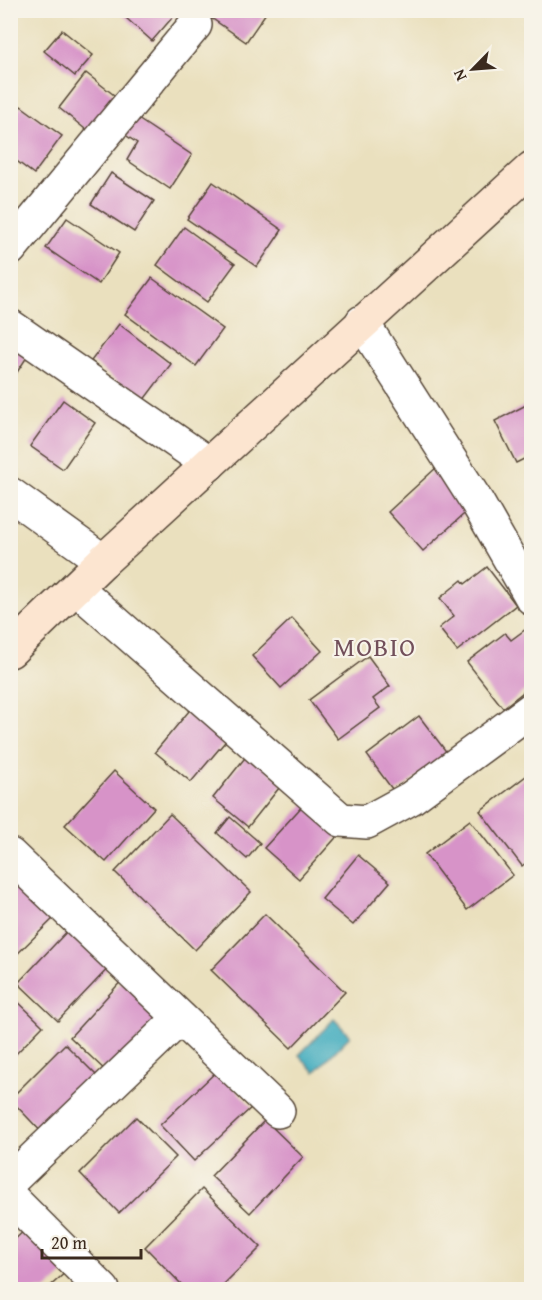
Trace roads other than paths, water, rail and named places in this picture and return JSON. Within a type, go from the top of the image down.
[{"type":"main road","points":[[10,651],[103,561],[531,168]]},
{"type":"street","points":[[10,249],[195,25]]},
{"type":"street","points":[[362,322],[477,502],[531,598]]},
{"type":"street","points":[[10,326],[209,464]]},
{"type":"street","points":[[10,494],[103,561]]},
{"type":"street","points":[[76,588],[341,820],[367,822],[411,798],[531,709]]},
{"type":"street","points":[[10,855],[278,1111]]},
{"type":"street","points":[[10,1181],[180,1018]]},
{"type":"street","points":[[10,1197],[103,1290]]},
{"type":"water","points":[[334,1019],[350,1036],[315,1072],[299,1055]]},
{"type":"district","name":"MOBIO","points":[[375,647]]}]
